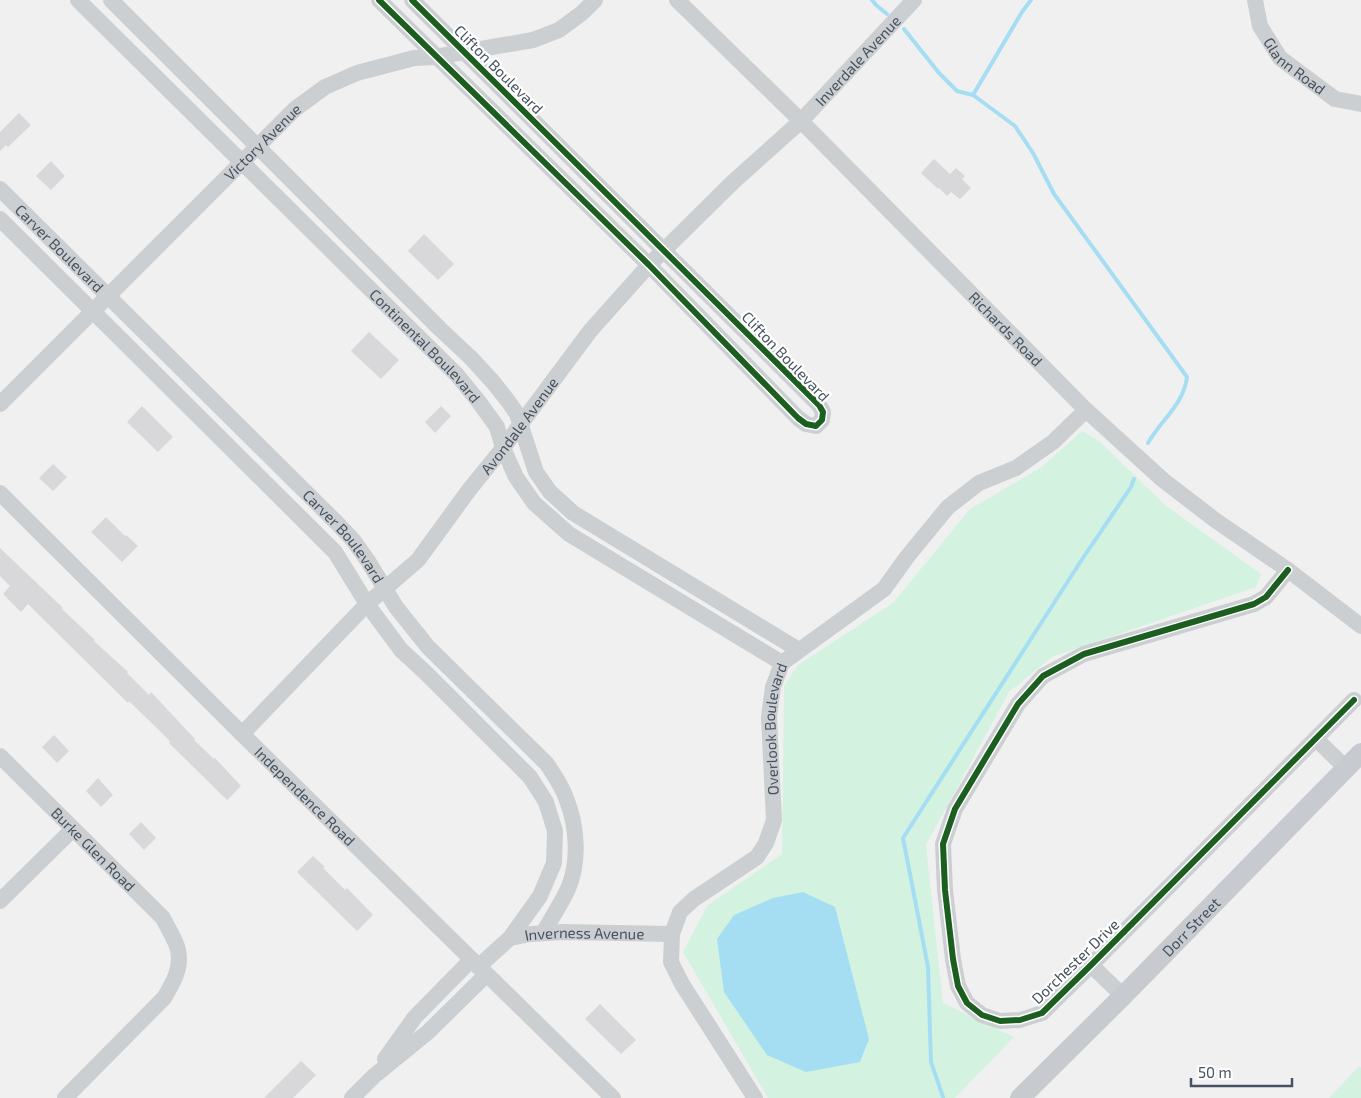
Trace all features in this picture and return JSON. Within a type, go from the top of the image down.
[{"type":"main road","name":"Dorr Street","points":[[1020,1098],[1123,996],[1361,753]]},
{"type":"street","name":"Continental Boulevard","points":[[78,0],[457,375],[496,427],[502,448],[516,477],[534,503],[569,534],[782,663]]},
{"type":"street","name":"Continental Boulevard","points":[[112,0],[471,358],[517,414],[536,472],[550,492],[573,513],[799,650]]},
{"type":"street","name":"Clifton Boulevard","points":[[378,0],[649,265],[798,418],[806,424],[816,426],[822,420],[823,412],[819,405],[412,0]]},
{"type":"street","name":"Victory Avenue","points":[[0,404],[295,108],[325,87],[357,73],[414,58],[436,57],[542,37],[559,30],[582,13],[595,0]]},
{"type":"street","name":"Richards Road","points":[[677,0],[801,121],[1086,410],[1163,480],[1214,520],[1288,570],[1361,626]]},
{"type":"street","name":"Inverdale Avenue","points":[[801,121],[914,0]]},
{"type":"street","name":"Glann Road","points":[[1255,0],[1260,26],[1280,58],[1335,100],[1361,104]]},
{"type":"street","name":"Avondale Avenue","points":[[242,734],[368,604],[418,560],[590,331],[649,265],[733,182],[801,121]]},
{"type":"street","name":"Carver Boulevard","points":[[0,189],[337,523],[353,540],[396,607],[428,647],[547,764],[566,798],[574,822],[575,843],[574,867],[568,888],[544,933]]},
{"type":"street","name":"Carver Boulevard","points":[[0,219],[335,552],[368,604],[401,650],[530,777],[546,802],[555,831],[554,863],[540,896],[510,938]]},
{"type":"street","name":"Overlook Boulevard","points":[[755,1098],[682,984],[671,962],[672,934],[680,912],[694,899],[756,857],[766,843],[774,820],[769,717],[773,687],[782,663],[884,589],[948,507],[979,483],[1016,468],[1053,442],[1086,410]]},
{"type":"street","name":"Independence Road","points":[[0,493],[612,1098]]},
{"type":"street","name":"Dorchester Drive","points":[[1288,570],[1266,597],[1254,604],[1084,654],[1043,676],[1018,704],[955,809],[943,844],[945,890],[953,960],[958,986],[967,1003],[982,1015],[1000,1021],[1020,1020],[1042,1013],[1354,700]]},
{"type":"street","points":[[1316,739],[1346,768]]},
{"type":"street","name":"Burke Glen Road","points":[[0,756],[163,918],[178,950],[178,967],[173,982],[164,998],[65,1098]]},
{"type":"street","points":[[0,901],[74,829]]},
{"type":"street","name":"Inverness Avenue","points":[[352,1098],[374,1076],[415,1017],[478,967],[510,938],[562,932],[672,934]]},
{"type":"street","name":"Dorchester Drive","points":[[1091,965],[1123,996]]},
{"type":"green space","points":[[1082,431],[1099,441],[1165,505],[1261,574],[1256,587],[1052,657],[1009,692],[926,845],[943,1003],[1014,1037],[955,1098],[768,1098],[683,952],[707,906],[782,854],[784,686],[798,665],[893,603],[970,509],[1042,467]]},
{"type":"green space","points":[[1359,1066],[1361,1068],[1361,1098],[1329,1098]]},
{"type":"water","points":[[803,892],[835,907],[869,1039],[860,1062],[806,1072],[767,1055],[724,992],[717,939],[734,915],[773,898]]},
{"type":"building","points":[[19,113],[31,125],[8,147],[6,145],[0,151],[0,132]]},
{"type":"building","points":[[934,159],[950,174],[956,168],[965,176],[962,179],[971,188],[960,199],[951,192],[947,196],[921,173]]},
{"type":"building","points":[[51,161],[65,176],[51,190],[36,176]]},
{"type":"building","points":[[424,234],[454,264],[438,280],[408,251]]},
{"type":"building","points":[[369,332],[399,360],[381,379],[351,351]]},
{"type":"building","points":[[142,406],[173,437],[158,452],[127,422]]},
{"type":"building","points":[[441,406],[451,416],[435,433],[425,422]]},
{"type":"building","points":[[53,464],[67,477],[53,491],[39,478]]},
{"type":"building","points":[[106,517],[138,546],[122,562],[91,532]]},
{"type":"building","points":[[0,548],[128,672],[149,695],[151,692],[194,740],[215,758],[241,786],[227,800],[169,743],[170,741],[129,701],[128,703],[28,604],[21,612],[3,594],[10,586],[0,576]]},
{"type":"building","points":[[54,735],[69,751],[57,763],[42,747]]},
{"type":"building","points":[[98,778],[113,795],[101,807],[86,791]]},
{"type":"building","points":[[141,822],[156,838],[144,850],[129,834]]},
{"type":"building","points":[[313,856],[345,890],[347,888],[373,915],[357,931],[297,872]]},
{"type":"building","points":[[600,1004],[636,1040],[621,1054],[585,1019]]},
{"type":"building","points":[[301,1061],[316,1075],[293,1098],[264,1098]]},
{"type":"waterway","points":[[872,0],[887,14]]},
{"type":"waterway","points":[[1031,0],[973,95],[1015,126],[1033,153],[1054,194],[1187,377],[1185,387],[1177,404],[1148,443]]},
{"type":"waterway","points":[[904,29],[939,73],[957,91],[973,95]]},
{"type":"waterway","points":[[943,1097],[931,1062],[928,967],[903,838],[1081,561],[1131,487],[1134,479]]},
{"type":"cycle path","points":[[379,0],[649,265],[798,418],[806,424],[816,426],[822,420],[823,412],[819,405],[412,0]]},
{"type":"cycle path","points":[[1288,570],[1266,597],[1254,604],[1084,654],[1043,676],[1018,704],[955,809],[943,844],[945,890],[953,959],[958,986],[967,1003],[982,1015],[1000,1021],[1020,1020],[1042,1013],[1354,700]]}]
